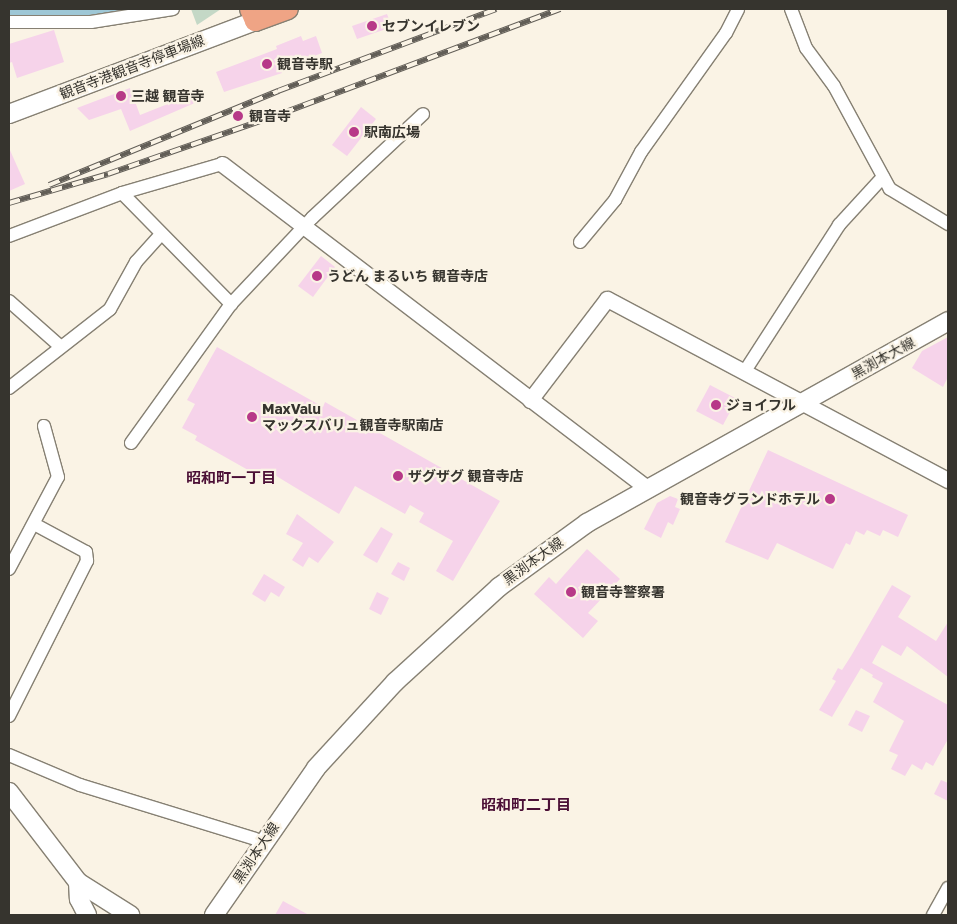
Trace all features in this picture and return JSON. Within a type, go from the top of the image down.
[{"type":"main road","points":[[252,15],[288,9]]},
{"type":"main road","name":"観音寺港観音寺停車場線","points":[[9,114],[252,15]]},
{"type":"main road","name":"黒渕本大線","points":[[214,915],[316,768],[396,682],[458,623],[535,558],[647,488],[948,321]]},
{"type":"main road","points":[[9,792],[78,882],[130,915]]},
{"type":"main road","points":[[78,882],[79,900],[87,915]]},
{"type":"street","points":[[9,22],[91,22],[173,9]]},
{"type":"street","points":[[580,242],[615,200],[640,152],[726,33],[738,9]]},
{"type":"street","points":[[791,9],[806,48],[834,86],[890,189],[948,224]]},
{"type":"street","points":[[131,443],[230,304],[303,226],[423,114]]},
{"type":"street","points":[[9,236],[122,193],[222,164],[647,488]]},
{"type":"street","points":[[746,371],[839,225],[883,177]]},
{"type":"street","points":[[122,193],[230,304]]},
{"type":"street","points":[[9,388],[110,309],[136,262],[161,234]]},
{"type":"street","points":[[530,400],[608,299],[948,480]]},
{"type":"street","points":[[9,301],[61,347]]},
{"type":"street","points":[[9,569],[58,477],[44,426]]},
{"type":"street","points":[[9,716],[87,561],[86,552],[34,524]]},
{"type":"street","points":[[9,754],[80,785],[255,839]]},
{"type":"street","points":[[934,915],[948,888]]},
{"type":"green space","points":[[191,9],[221,9],[197,25]]},
{"type":"water","points":[[9,9],[140,9],[81,16],[9,17]]},
{"type":"building","name":"セブンイレブン","points":[[387,14],[392,27],[357,39],[352,26]]},
{"type":"building","points":[[54,30],[64,62],[17,78],[12,62],[9,63],[9,44]]},
{"type":"building","name":"観音寺駅","points":[[301,36],[303,41],[316,36],[322,53],[280,69],[282,73],[224,92],[216,72],[277,49],[276,46]]},
{"type":"building","points":[[130,88],[140,115],[193,94],[197,102],[130,131],[121,109],[89,120],[77,108]]},
{"type":"building","name":"駅南広場","points":[[361,107],[376,119],[347,156],[332,145]]},
{"type":"building","points":[[9,148],[25,184],[9,191]]},
{"type":"building","name":"うどん まるいち 観音寺店","points":[[321,256],[335,267],[313,297],[298,286]]},
{"type":"building","points":[[948,337],[948,377],[943,387],[912,368],[922,351]]},
{"type":"building","points":[[217,347],[323,407],[325,402],[500,501],[453,581],[436,571],[453,541],[419,522],[424,513],[410,505],[405,514],[355,486],[339,514],[268,471],[264,479],[195,440],[197,436],[182,428],[195,404],[187,400]]},
{"type":"building","name":"ジョイフル","points":[[710,385],[737,399],[723,425],[696,411]]},
{"type":"building","points":[[768,450],[908,515],[898,537],[883,530],[880,536],[867,530],[864,535],[856,531],[850,545],[846,543],[833,569],[777,543],[768,560],[725,542]]},
{"type":"building","points":[[670,496],[678,499],[675,507],[680,509],[673,525],[668,522],[661,538],[644,529],[657,503]]},
{"type":"building","points":[[297,514],[334,542],[318,563],[309,557],[303,567],[292,560],[303,543],[286,534]]},
{"type":"building","points":[[381,527],[393,534],[377,563],[363,555]]},
{"type":"building","name":"観音寺警察署","points":[[587,549],[620,579],[588,613],[598,621],[583,638],[534,594],[549,577],[556,584]]},
{"type":"building","points":[[398,562],[410,568],[404,581],[391,574]]},
{"type":"building","points":[[264,574],[285,587],[279,597],[271,592],[265,602],[252,594]]},
{"type":"building","points":[[892,585],[911,596],[898,617],[936,641],[948,622],[948,677],[907,646],[901,656],[882,645],[872,663],[948,705],[948,739],[933,766],[926,762],[922,770],[912,764],[905,776],[891,769],[898,755],[889,751],[904,721],[873,702],[883,683],[872,677],[873,675],[861,668],[832,717],[819,710],[836,681],[832,679],[838,668],[842,670]]},
{"type":"building","points":[[377,592],[389,598],[381,615],[369,609]]},
{"type":"building","points":[[856,710],[870,716],[862,732],[848,725]]},
{"type":"building","points":[[941,780],[948,783],[948,801],[934,794]]},
{"type":"building","points":[[283,901],[309,915],[275,915]]},
{"type":"railway","points":[[49,185],[278,91],[496,9]]},
{"type":"railway","points":[[9,203],[108,174],[283,113],[560,9]]},
{"type":"place","name":"セブンイレブン","points":[[372,26]]},
{"type":"place","name":"観音寺駅","points":[[267,64]]},
{"type":"place","name":"三越 観音寺","points":[[121,96]]},
{"type":"place","name":"観音寺","points":[[238,116]]},
{"type":"place","name":"駅南広場","points":[[354,132]]},
{"type":"place","name":"うどん まるいち 観音寺店","points":[[317,276]]},
{"type":"place","name":"ジョイフル","points":[[716,405]]},
{"type":"place","name":"MaxValu マックスバリュ観音寺駅南店","points":[[252,417]]},
{"type":"place","name":"ザグザグ 観音寺店","points":[[398,476]]},
{"type":"place","name":"観音寺グランドホテル","points":[[830,499]]},
{"type":"place","name":"観音寺警察署","points":[[571,592]]},
{"type":"district","name":"昭和町一丁目","points":[[231,478]]},
{"type":"district","name":"昭和町二丁目","points":[[526,805]]}]
